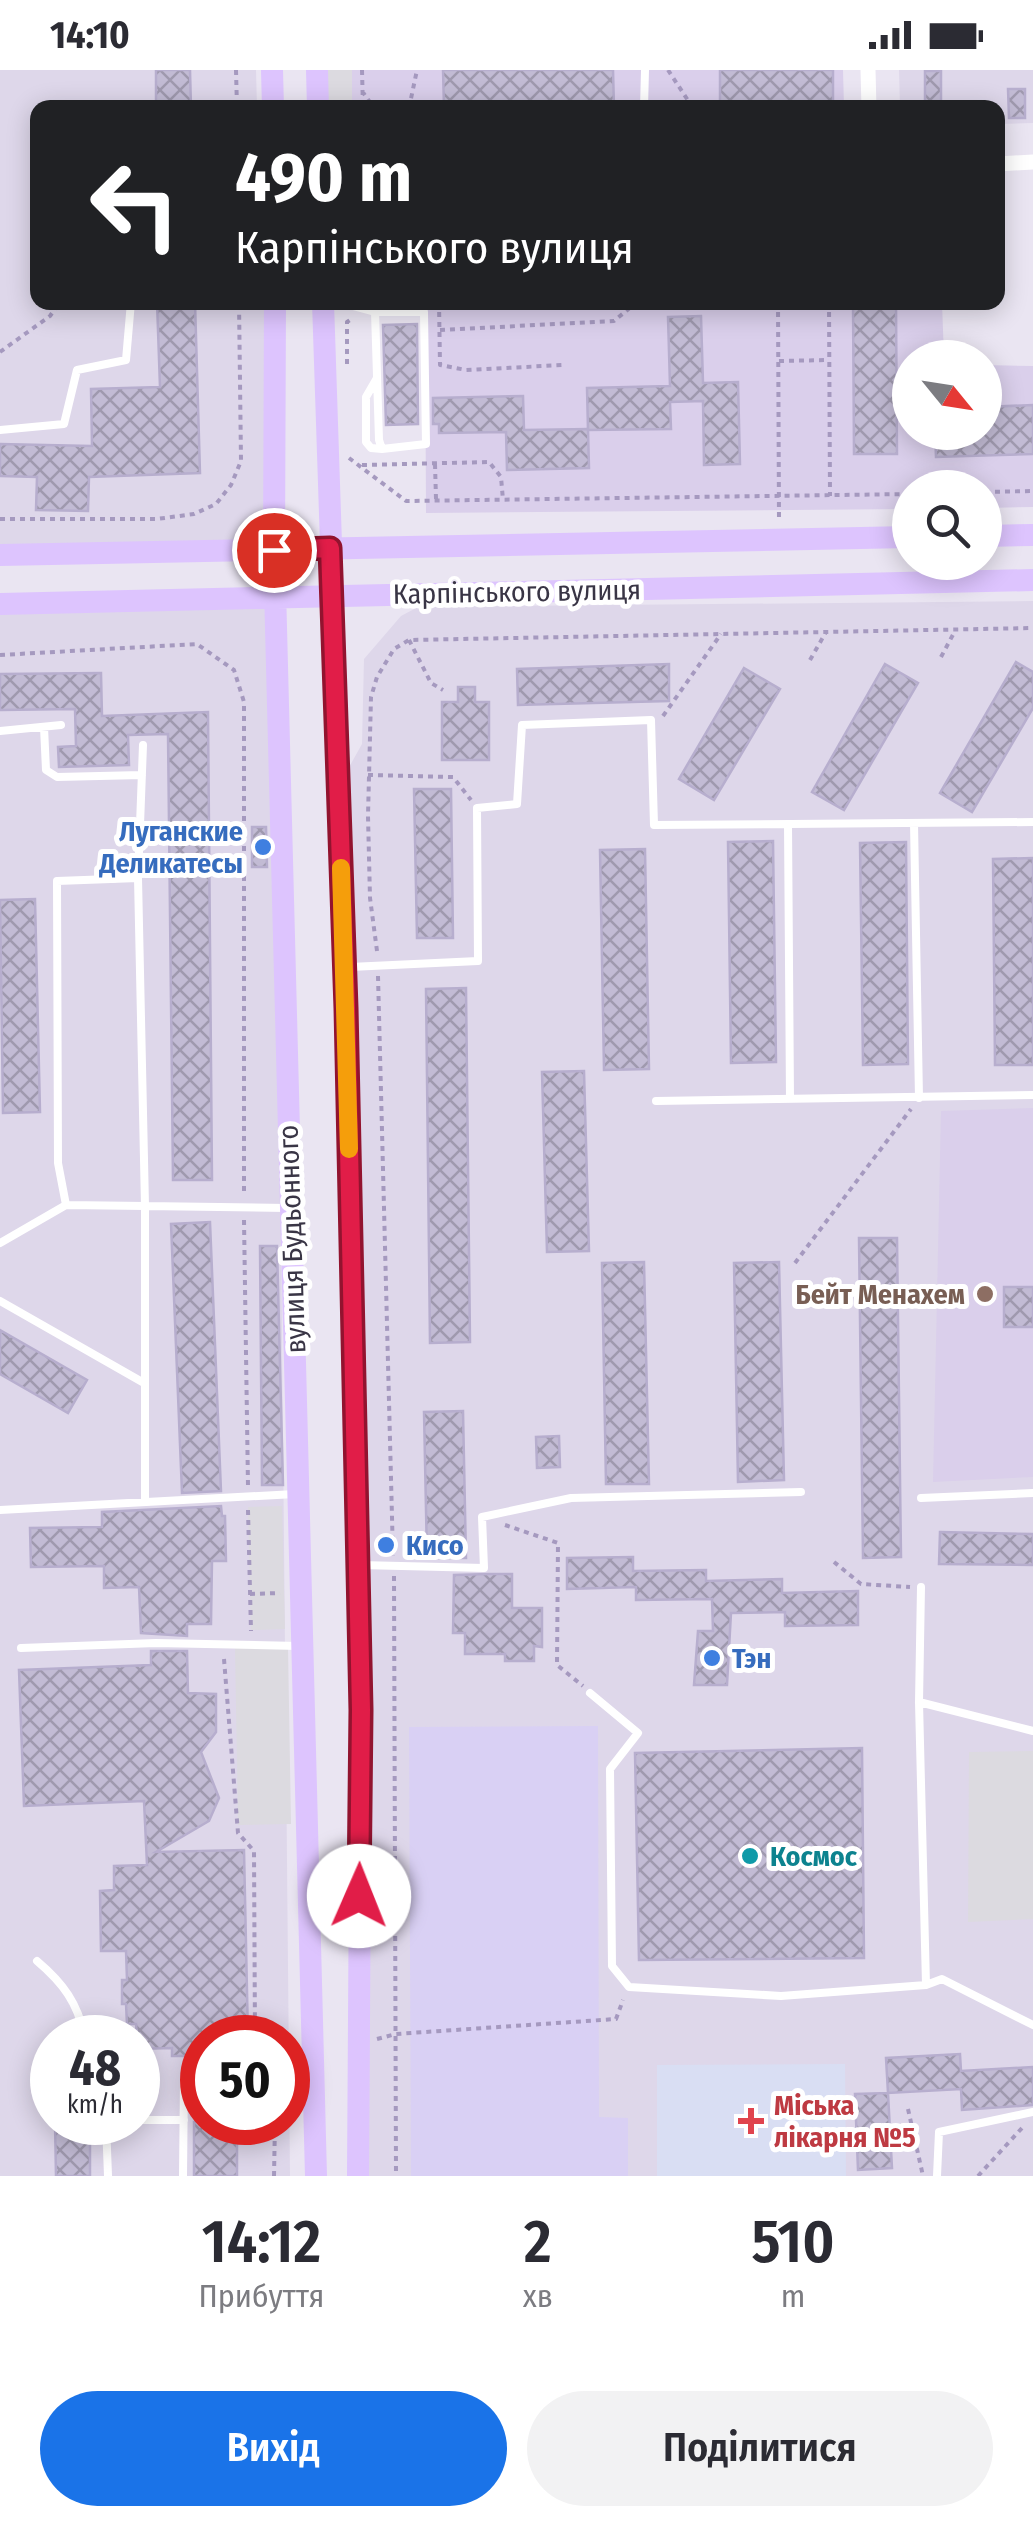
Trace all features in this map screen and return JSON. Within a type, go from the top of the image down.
[{"type":"main road","points":[[272,70],[273,100]]},
{"type":"main road","points":[[316,70],[318,100]]},
{"type":"main road","name":"вулиця Будьонного","points":[[274,310],[275,598],[316,2176]]},
{"type":"main road","name":"вулиця Будьонного","points":[[323,310],[345,968],[361,1710],[358,2176]]},
{"type":"main road","points":[[1002,536],[1033,535]]},
{"type":"main road","name":"Карпінського вулиця","points":[[0,555],[892,537]]},
{"type":"main road","name":"Карпінського вулиця","points":[[0,604],[1033,580]]},
{"type":"street","points":[[868,70],[869,100]]},
{"type":"street","points":[[1005,164],[1033,162]]},
{"type":"lane","points":[[644,100],[645,70]]},
{"type":"lane","points":[[0,430],[64,424],[76,370],[126,360],[129,310]]},
{"type":"lane","points":[[367,310],[424,312],[426,444],[382,449],[371,448],[366,442],[366,397],[377,378],[375,312]]},
{"type":"lane","points":[[345,968],[478,961],[477,808],[517,804],[522,725],[651,720],[654,825],[1033,822]]},
{"type":"lane","points":[[0,731],[61,726]]},
{"type":"lane","points":[[44,727],[46,770],[56,778],[142,775]]},
{"type":"lane","points":[[142,745],[138,878],[146,1206],[145,1502]]},
{"type":"lane","points":[[914,822],[920,1098]]},
{"type":"lane","points":[[788,824],[790,1099]]},
{"type":"lane","points":[[66,1206],[58,1162],[57,880],[138,878]]},
{"type":"lane","points":[[656,1101],[1033,1095]]},
{"type":"lane","points":[[0,1244],[66,1206],[291,1208]]},
{"type":"lane","points":[[0,1301],[144,1384]]},
{"type":"lane","points":[[358,1565],[484,1568],[482,1517],[571,1498],[801,1492]]},
{"type":"lane","points":[[921,1498],[1033,1493]]},
{"type":"lane","points":[[0,1510],[299,1494]]},
{"type":"lane","points":[[266,1496],[266,1506]]},
{"type":"lane","points":[[921,1588],[919,1702],[926,1985]]},
{"type":"lane","points":[[20,1648],[303,1646]]},
{"type":"lane","points":[[590,1692],[638,1733],[610,1769],[612,1966],[629,1987],[781,1996],[926,1985],[942,1979],[1033,2025]]},
{"type":"lane","points":[[919,1702],[1033,1731]]},
{"type":"lane","points":[[37,1960],[62,1982],[78,2015]]},
{"type":"lane","points":[[310,2074],[315,2074]]},
{"type":"lane","points":[[938,2176],[939,2132],[1032,2114]]},
{"type":"lane","points":[[107,2145],[108,2176]]},
{"type":"lane","points":[[183,2176],[184,2145]]},
{"type":"path","points":[[236,70],[237,100]]},
{"type":"path","points":[[362,70],[362,100]]},
{"type":"path","points":[[410,100],[417,70]]},
{"type":"path","points":[[668,70],[688,100]]},
{"type":"path","points":[[362,91],[368,100]]},
{"type":"path","points":[[0,352],[54,310]]},
{"type":"path","points":[[0,519],[156,519],[194,514],[216,504],[231,485],[242,461],[240,310]]},
{"type":"path","points":[[348,380],[347,322],[355,310]]},
{"type":"path","points":[[439,310],[440,365],[466,370],[563,365]]},
{"type":"path","points":[[440,330],[614,321],[627,310]]},
{"type":"path","points":[[778,310],[778,540]]},
{"type":"path","points":[[829,310],[830,496]]},
{"type":"path","points":[[778,361],[829,360]]},
{"type":"path","points":[[349,458],[406,501],[892,494]]},
{"type":"path","points":[[358,465],[490,462],[501,476],[503,500]]},
{"type":"path","points":[[1002,492],[1033,492]]},
{"type":"path","points":[[378,966],[370,898],[368,775],[372,697],[377,677],[394,649],[408,640],[1033,628]]},
{"type":"path","points":[[941,658],[956,629]]},
{"type":"path","points":[[810,660],[826,632]]},
{"type":"path","points":[[652,732],[720,634]]},
{"type":"path","points":[[408,640],[431,683],[443,690]]},
{"type":"path","points":[[0,654],[197,644],[234,670],[244,702],[244,1210],[251,1645]]},
{"type":"path","points":[[368,775],[454,777],[477,808]]},
{"type":"path","points":[[795,1263],[920,1098]]},
{"type":"path","points":[[482,1517],[558,1543],[557,1665],[590,1692]]},
{"type":"path","points":[[834,1562],[860,1584],[921,1588]]},
{"type":"path","points":[[250,1594],[302,1592]]},
{"type":"path","points":[[223,1645],[238,1833],[254,1851],[256,2015]]},
{"type":"path","points":[[358,2044],[396,2034],[616,2019],[629,1987]]},
{"type":"path","points":[[908,2110],[923,2176]]},
{"type":"path","points":[[978,2176],[1032,2114]]},
{"type":"path","points":[[274,2145],[274,2176]]},
{"type":"shaded area","points":[[0,70],[256,70],[257,100],[30,100],[30,310],[265,310],[274,550],[0,555]]},
{"type":"shaded area","points":[[317,70],[352,70],[352,100],[318,100]]},
{"type":"shaded area","points":[[345,70],[843,70],[844,100],[345,100]]},
{"type":"shaded area","points":[[899,70],[1033,70],[1033,123],[1005,124],[1005,100],[900,100]]},
{"type":"shaded area","points":[[425,310],[942,310],[943,340],[892,340],[892,450],[1002,450],[1002,365],[1033,366],[1033,507],[1002,508],[1002,470],[892,470],[892,509],[426,513]]},
{"type":"shaded area","points":[[275,598],[288,2015],[180,2015],[180,2145],[290,2145],[290,2176],[0,2176],[0,604]]},
{"type":"shaded area","points":[[1033,601],[1033,2176],[363,2176],[343,778],[362,744],[364,659],[401,616],[418,607]]},
{"type":"shaded area","name":"Бейт Менахем","points":[[1033,1108],[1033,1477],[933,1482],[941,1111]]},
{"type":"shaded area","points":[[282,1506],[285,1629],[251,1630],[248,1507]]},
{"type":"shaded area","points":[[288,1647],[291,1824],[238,1825],[235,1648]]},
{"type":"shaded area","points":[[598,1726],[599,2117],[628,2118],[628,2176],[411,2176],[409,1727]]},
{"type":"shaded area","points":[[1033,1751],[1033,1919],[968,1922],[969,1752]]},
{"type":"shaded area","name":"Міська лікарня №5","points":[[845,2064],[846,2176],[657,2176],[657,2065]]},
{"type":"building","points":[[156,70],[190,70],[191,100],[156,100]]},
{"type":"building","points":[[443,70],[613,70],[614,100],[444,100]]},
{"type":"building","points":[[720,70],[833,70],[833,100],[720,100]]},
{"type":"building","points":[[925,71],[941,71],[941,100],[925,100]]},
{"type":"building","points":[[1008,89],[1025,89],[1025,118],[1009,118]]},
{"type":"building","points":[[157,310],[195,310],[200,473],[89,477],[88,511],[36,510],[37,477],[0,476],[0,444],[92,446],[91,389],[160,387]]},
{"type":"building","points":[[853,310],[896,310],[896,340],[892,340],[892,450],[897,450],[897,454],[854,454]]},
{"type":"building","points":[[701,316],[703,383],[738,382],[740,464],[704,465],[703,401],[670,402],[671,429],[588,430],[587,388],[670,386],[668,317]]},
{"type":"building","points":[[417,324],[418,424],[386,425],[383,325]]},
{"type":"building","points":[[523,396],[524,430],[588,429],[589,468],[507,470],[506,432],[439,433],[439,424],[433,424],[433,398]]},
{"type":"building","points":[[1033,405],[1033,454],[936,457],[936,450],[1002,450],[1002,406]]},
{"type":"building","points":[[1016,662],[1033,672],[1033,708],[972,812],[940,793]]},
{"type":"building","points":[[669,664],[669,701],[518,705],[517,669]]},
{"type":"building","points":[[885,664],[918,683],[844,810],[812,792]]},
{"type":"building","points":[[744,668],[780,689],[714,800],[679,779]]},
{"type":"building","points":[[101,673],[102,716],[208,712],[212,1180],[173,1180],[168,734],[128,735],[129,765],[59,767],[58,747],[76,746],[75,709],[0,710],[0,674]]},
{"type":"building","points":[[458,687],[475,687],[475,702],[489,702],[489,760],[442,760],[442,702],[458,702]]},
{"type":"building","points":[[414,789],[451,789],[453,938],[417,938]]},
{"type":"building","name":"Луганские Деликатесы","points":[[252,827],[266,827],[267,867],[252,867]]},
{"type":"building","points":[[773,841],[776,1062],[731,1063],[728,842]]},
{"type":"building","points":[[906,842],[908,1064],[863,1065],[860,843]]},
{"type":"building","points":[[645,849],[649,1069],[604,1070],[600,850]]},
{"type":"building","points":[[1033,858],[1033,1065],[995,1065],[993,859]]},
{"type":"building","points":[[35,899],[40,1112],[3,1113],[0,900]]},
{"type":"building","points":[[466,988],[470,1342],[430,1343],[426,989]]},
{"type":"building","points":[[584,1071],[589,1251],[547,1252],[542,1072]]},
{"type":"building","points":[[210,1222],[221,1491],[182,1493],[171,1224]]},
{"type":"building","points":[[859,1238],[897,1238],[901,1557],[863,1558]]},
{"type":"building","points":[[260,1246],[277,1246],[283,1485],[262,1485]]},
{"type":"building","points":[[644,1262],[649,1484],[606,1484],[602,1263]]},
{"type":"building","points":[[779,1262],[784,1480],[738,1482],[734,1263]]},
{"type":"building","points":[[1004,1287],[1033,1287],[1033,1327],[1004,1327]]},
{"type":"building","points":[[0,1330],[87,1380],[68,1413],[0,1374]]},
{"type":"building","points":[[463,1411],[466,1558],[427,1558],[424,1412]]},
{"type":"building","points":[[559,1436],[560,1467],[537,1468],[536,1437]]},
{"type":"building","points":[[221,1506],[225,1516],[226,1561],[212,1561],[211,1624],[187,1624],[187,1636],[141,1633],[139,1587],[104,1588],[104,1566],[31,1567],[30,1528],[102,1527],[102,1512]]},
{"type":"building","points":[[940,1532],[1033,1534],[1033,1565],[939,1564]]},
{"type":"building","points":[[633,1557],[633,1571],[706,1570],[706,1581],[782,1579],[782,1593],[858,1591],[858,1625],[785,1626],[785,1612],[731,1613],[727,1685],[694,1685],[698,1631],[713,1631],[712,1599],[636,1600],[636,1587],[567,1589],[567,1558]]},
{"type":"building","points":[[512,1574],[512,1608],[542,1608],[542,1647],[534,1646],[534,1661],[505,1661],[505,1654],[465,1654],[465,1633],[453,1633],[454,1575]]},
{"type":"building","points":[[151,1651],[187,1651],[188,1693],[216,1694],[216,1732],[201,1752],[219,1798],[209,1821],[156,1852],[244,1850],[248,2015],[180,2015],[180,2056],[172,2056],[172,2048],[160,2048],[160,2015],[127,2015],[126,2004],[122,2004],[122,1980],[127,1980],[126,1951],[101,1951],[100,1891],[114,1890],[114,1866],[147,1865],[144,1801],[24,1806],[19,1670],[151,1665]]},
{"type":"building","name":"Космос","points":[[862,1748],[864,1958],[639,1960],[635,1753]]},
{"type":"building","points":[[960,2054],[961,2071],[1033,2067],[1033,2105],[962,2110],[961,2089],[888,2093],[886,2058]]},
{"type":"building","points":[[888,2093],[892,2168],[858,2170],[855,2094]]},
{"type":"building","points":[[55,2145],[90,2145],[90,2176],[56,2176]]},
{"type":"building","points":[[194,2145],[237,2145],[237,2176],[194,2176]]},
{"type":"slow traffic","points":[[341,868],[349,1149]]},
{"type":"place","name":"Луганские Деликатесы","points":[[263,847]]},
{"type":"place","name":"Бейт Менахем","points":[[985,1294]]},
{"type":"place","name":"Кисо","points":[[386,1545]]},
{"type":"place","name":"Тэн","points":[[712,1658]]},
{"type":"place","name":"Космос","points":[[750,1856]]},
{"type":"place","name":"Міська лікарня №5","points":[[751,2121]]},
{"type":"route","points":[[274,550],[330,548],[346,1008],[361,1710],[359,1896]]}]
